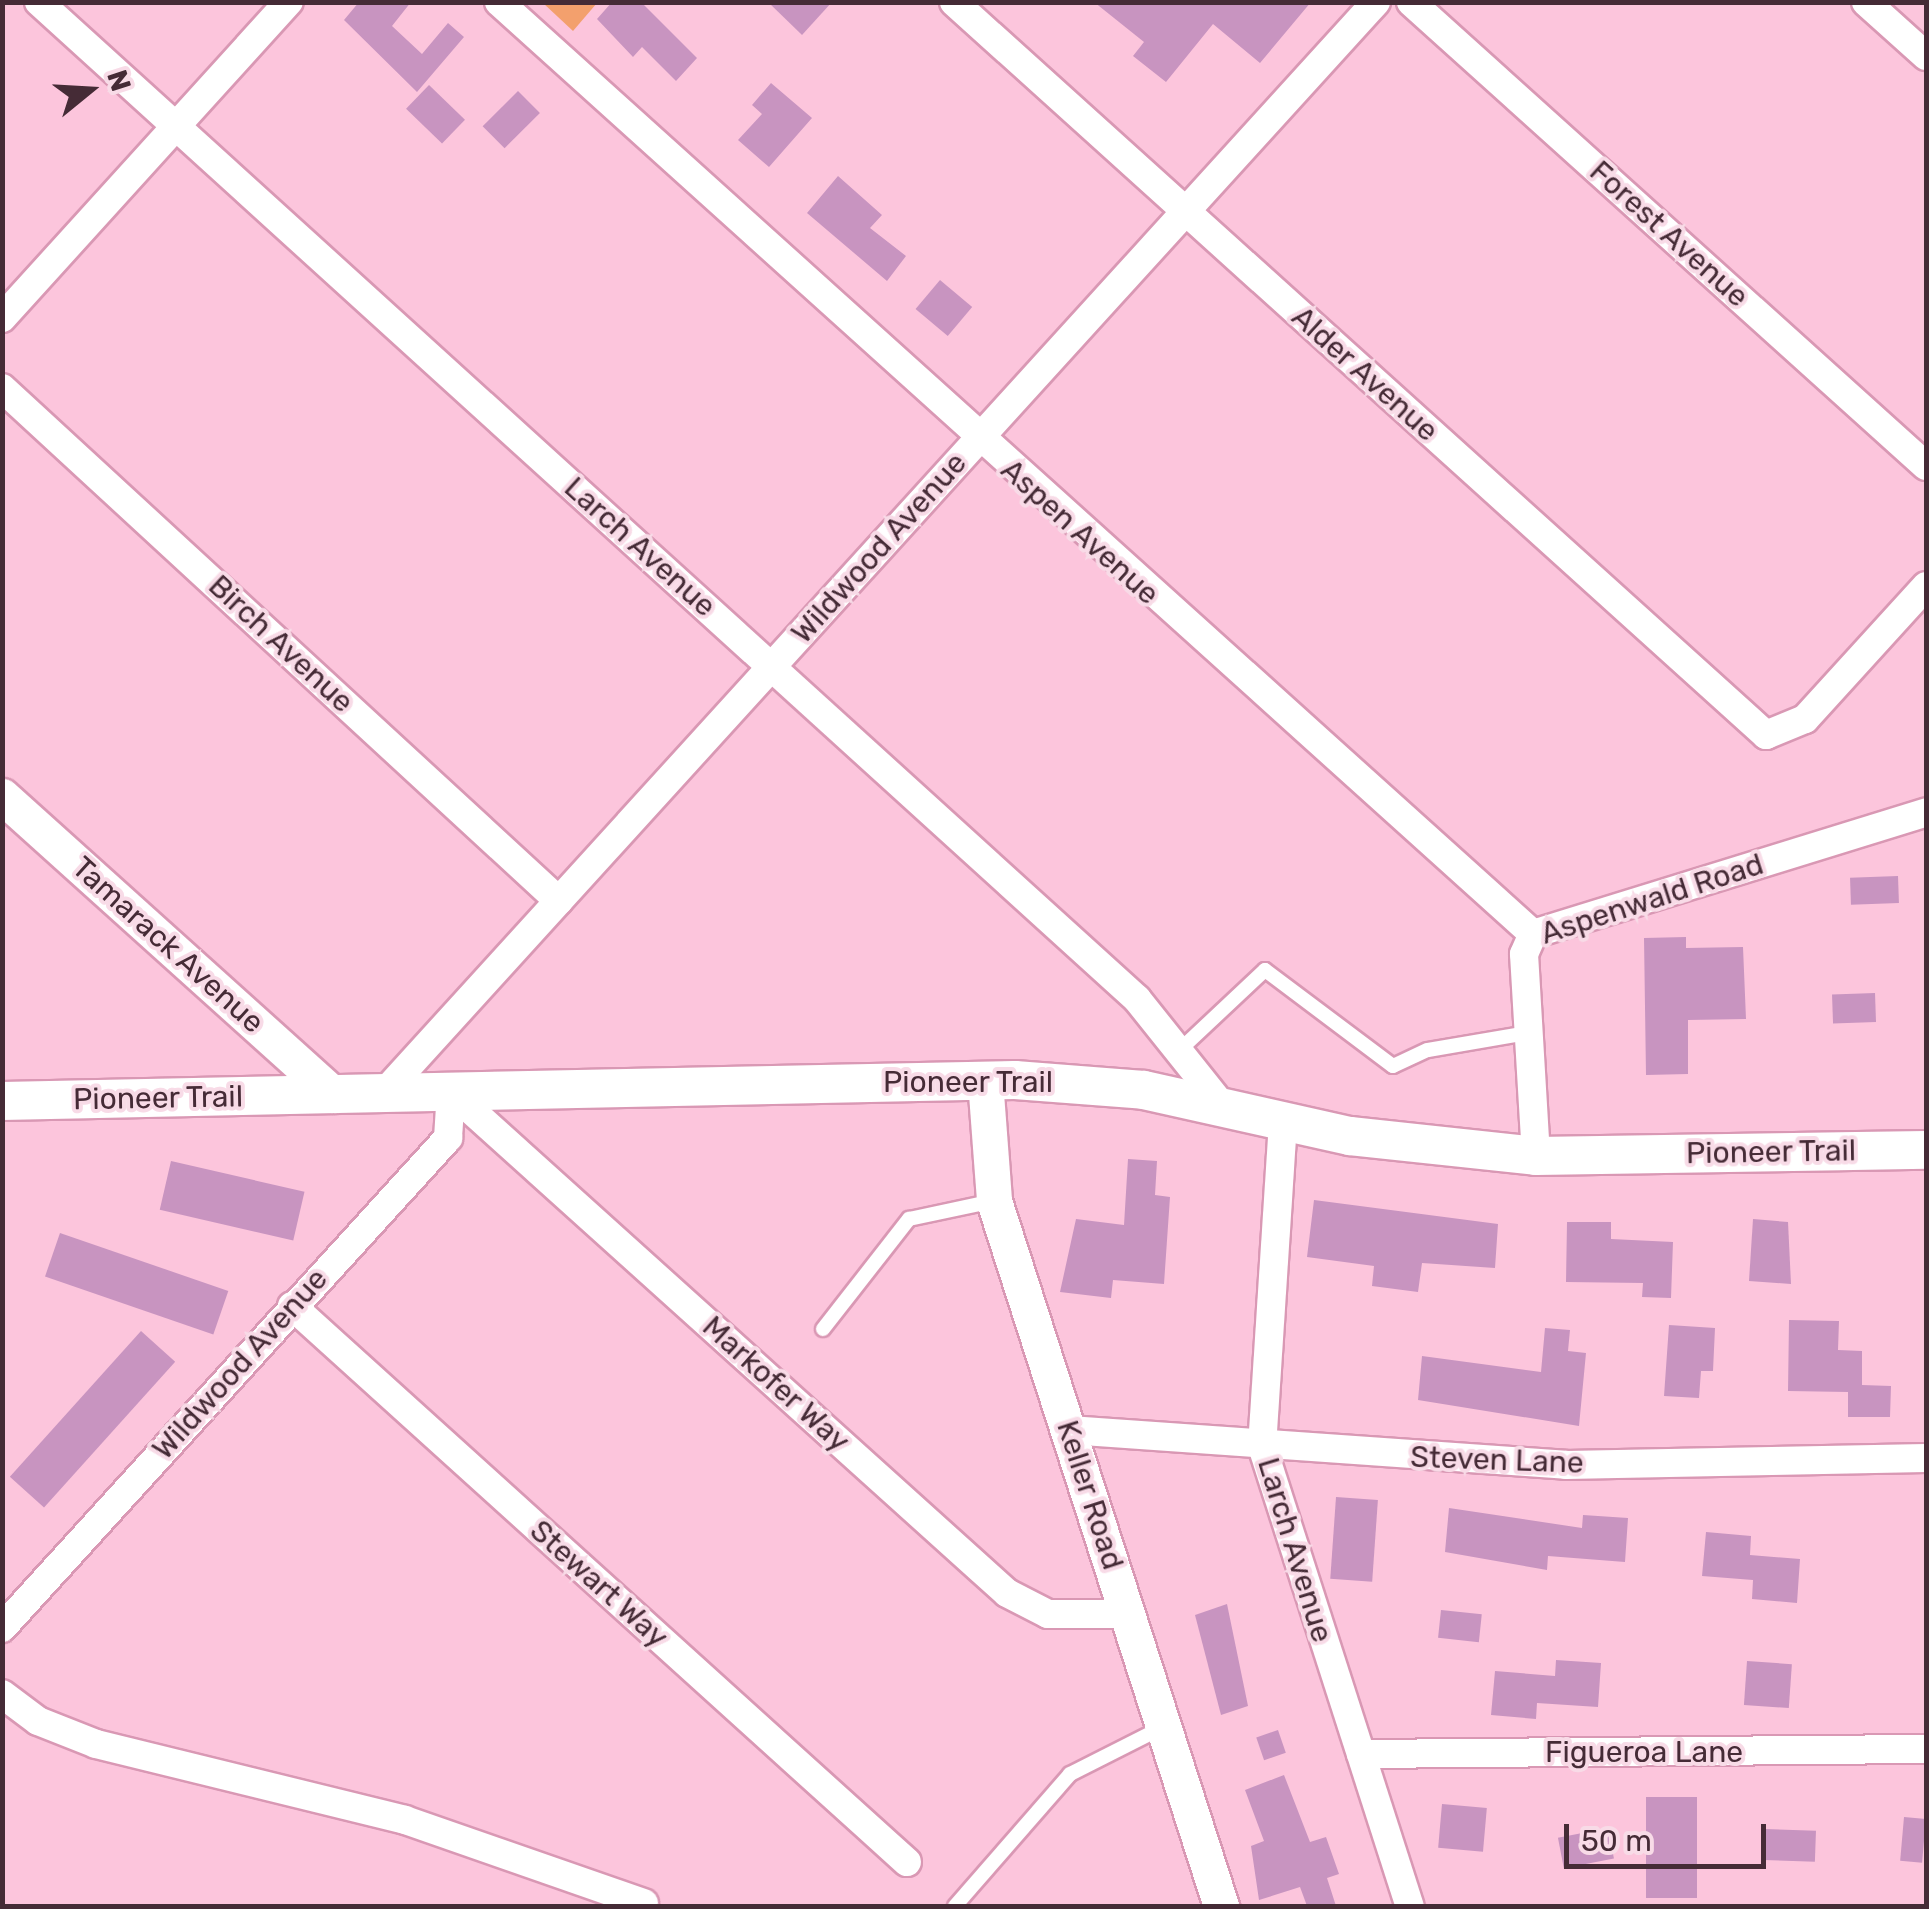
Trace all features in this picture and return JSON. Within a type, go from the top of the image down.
[{"type":"main road","name":"Pioneer Trail","points":[[2,1101],[985,1080],[1144,1090],[1283,1122],[1536,1156],[1926,1150]]},
{"type":"street","name":"Larch Avenue","points":[[39,2],[1184,1046],[1224,1108]]},
{"type":"street","points":[[2,318],[290,2]]},
{"type":"street","name":"Aspen Avenue","points":[[499,2],[978,440],[1534,934]]},
{"type":"street","name":"Alder Avenue","points":[[954,2],[1753,727],[1780,734],[1805,720],[1926,586]]},
{"type":"street","name":"Wildwood Avenue","points":[[383,1094],[1376,2]]},
{"type":"street","name":"Forest Avenue","points":[[1411,2],[1926,466]]},
{"type":"street","points":[[1866,2],[1926,56]]},
{"type":"street","name":"Birch Avenue","points":[[2,388],[559,900]]},
{"type":"street","name":"Tamarack Avenue","points":[[2,796],[334,1095]]},
{"type":"street","name":"Aspenwald Road","points":[[1536,1156],[1524,954],[1534,934],[1926,812]]},
{"type":"street","name":"Keller Road","points":[[985,1080],[994,1201],[1221,1906]]},
{"type":"street","name":"Wildwood Avenue","points":[[2,1628],[448,1138],[451,1092]]},
{"type":"street","name":"Markofer Way","points":[[451,1092],[1007,1593],[1048,1614],[1128,1614]]},
{"type":"street","name":"Larch Avenue","points":[[1283,1122],[1262,1446],[1410,1906]]},
{"type":"street","name":"Stewart Way","points":[[292,1306],[907,1862]]},
{"type":"street","name":"Steven Lane","points":[[1069,1430],[1566,1465],[1926,1458]]},
{"type":"street","points":[[2,1694],[38,1721],[96,1744],[405,1820],[644,1903]]},
{"type":"street","name":"Figueroa Lane","points":[[1361,1754],[1926,1749]]},
{"type":"lane","points":[[1184,1046],[1265,970],[1393,1066],[1428,1050],[1528,1033]]},
{"type":"lane","points":[[823,1329],[909,1219],[994,1201]]},
{"type":"lane","points":[[955,1906],[1070,1774],[1164,1727]]},
{"type":"shaded area","points":[[543,3],[597,3],[573,31]]},
{"type":"building","points":[[359,2],[411,2],[392,26],[422,54],[448,23],[464,37],[417,92],[344,20]]},
{"type":"building","points":[[612,2],[641,2],[697,58],[676,81],[642,47],[633,57],[597,19]]},
{"type":"building","points":[[768,2],[832,2],[802,35]]},
{"type":"building","points":[[1094,2],[1311,2],[1260,63],[1213,24],[1166,82],[1133,56],[1144,42]]},
{"type":"building","points":[[771,83],[812,118],[769,167],[738,140],[762,114],[752,105]]},
{"type":"building","points":[[429,85],[465,120],[442,143],[406,109]]},
{"type":"building","points":[[518,91],[540,113],[505,148],[483,126]]},
{"type":"building","points":[[838,176],[882,215],[870,228],[906,256],[887,281],[807,213]]},
{"type":"building","points":[[940,280],[972,307],[948,336],[916,309]]},
{"type":"building","points":[[1898,876],[1899,903],[1851,905],[1850,878]]},
{"type":"building","points":[[1686,937],[1686,948],[1743,947],[1746,1019],[1688,1020],[1688,1074],[1646,1075],[1644,938]]},
{"type":"building","points":[[1875,993],[1876,1022],[1833,1023],[1832,995]]},
{"type":"building","points":[[1128,1159],[1157,1161],[1155,1195],[1170,1197],[1164,1284],[1113,1280],[1111,1298],[1060,1292],[1076,1219],[1124,1225]]},
{"type":"building","points":[[171,1161],[304,1192],[293,1241],[160,1210]]},
{"type":"building","points":[[1314,1200],[1498,1224],[1495,1268],[1422,1263],[1418,1292],[1372,1286],[1374,1266],[1307,1257]]},
{"type":"building","points":[[1753,1219],[1788,1222],[1791,1284],[1749,1281]]},
{"type":"building","points":[[1567,1222],[1611,1222],[1611,1239],[1673,1242],[1671,1298],[1642,1297],[1643,1283],[1566,1282]]},
{"type":"building","points":[[60,1233],[228,1291],[213,1334],[45,1276]]},
{"type":"building","points":[[1789,1320],[1839,1321],[1838,1350],[1862,1351],[1862,1385],[1891,1386],[1890,1417],[1848,1417],[1848,1392],[1788,1391]]},
{"type":"building","points":[[1669,1325],[1715,1328],[1713,1371],[1701,1371],[1699,1398],[1664,1396]]},
{"type":"building","points":[[1545,1328],[1570,1330],[1568,1351],[1586,1353],[1579,1426],[1418,1400],[1422,1356],[1541,1372]]},
{"type":"building","points":[[141,1331],[175,1362],[44,1507],[10,1477]]},
{"type":"building","points":[[1336,1497],[1378,1500],[1372,1582],[1330,1579]]},
{"type":"building","points":[[1449,1508],[1582,1528],[1583,1515],[1628,1518],[1625,1562],[1548,1556],[1547,1570],[1445,1552]]},
{"type":"building","points":[[1706,1532],[1751,1536],[1750,1555],[1800,1559],[1797,1603],[1752,1599],[1753,1580],[1702,1576]]},
{"type":"building","points":[[1227,1604],[1248,1706],[1221,1715],[1195,1615]]},
{"type":"building","points":[[1441,1610],[1482,1614],[1479,1642],[1438,1638]]},
{"type":"building","points":[[1556,1660],[1601,1663],[1598,1707],[1537,1703],[1536,1719],[1491,1715],[1495,1671],[1555,1676]]},
{"type":"building","points":[[1747,1661],[1792,1664],[1789,1708],[1744,1705]]},
{"type":"building","points":[[1278,1730],[1286,1753],[1264,1760],[1256,1737]]},
{"type":"building","points":[[1284,1775],[1310,1842],[1326,1837],[1339,1874],[1327,1878],[1336,1906],[1307,1906],[1300,1887],[1259,1900],[1251,1846],[1264,1841],[1245,1790]]},
{"type":"building","points":[[1646,1797],[1697,1797],[1697,1898],[1646,1898]]},
{"type":"building","points":[[1442,1804],[1487,1808],[1483,1852],[1438,1848]]},
{"type":"building","points":[[1904,1817],[1926,1819],[1922,1863],[1900,1861]]},
{"type":"building","points":[[1608,1828],[1614,1858],[1564,1868],[1558,1838]]},
{"type":"building","points":[[1765,1829],[1816,1831],[1815,1862],[1764,1860]]}]
